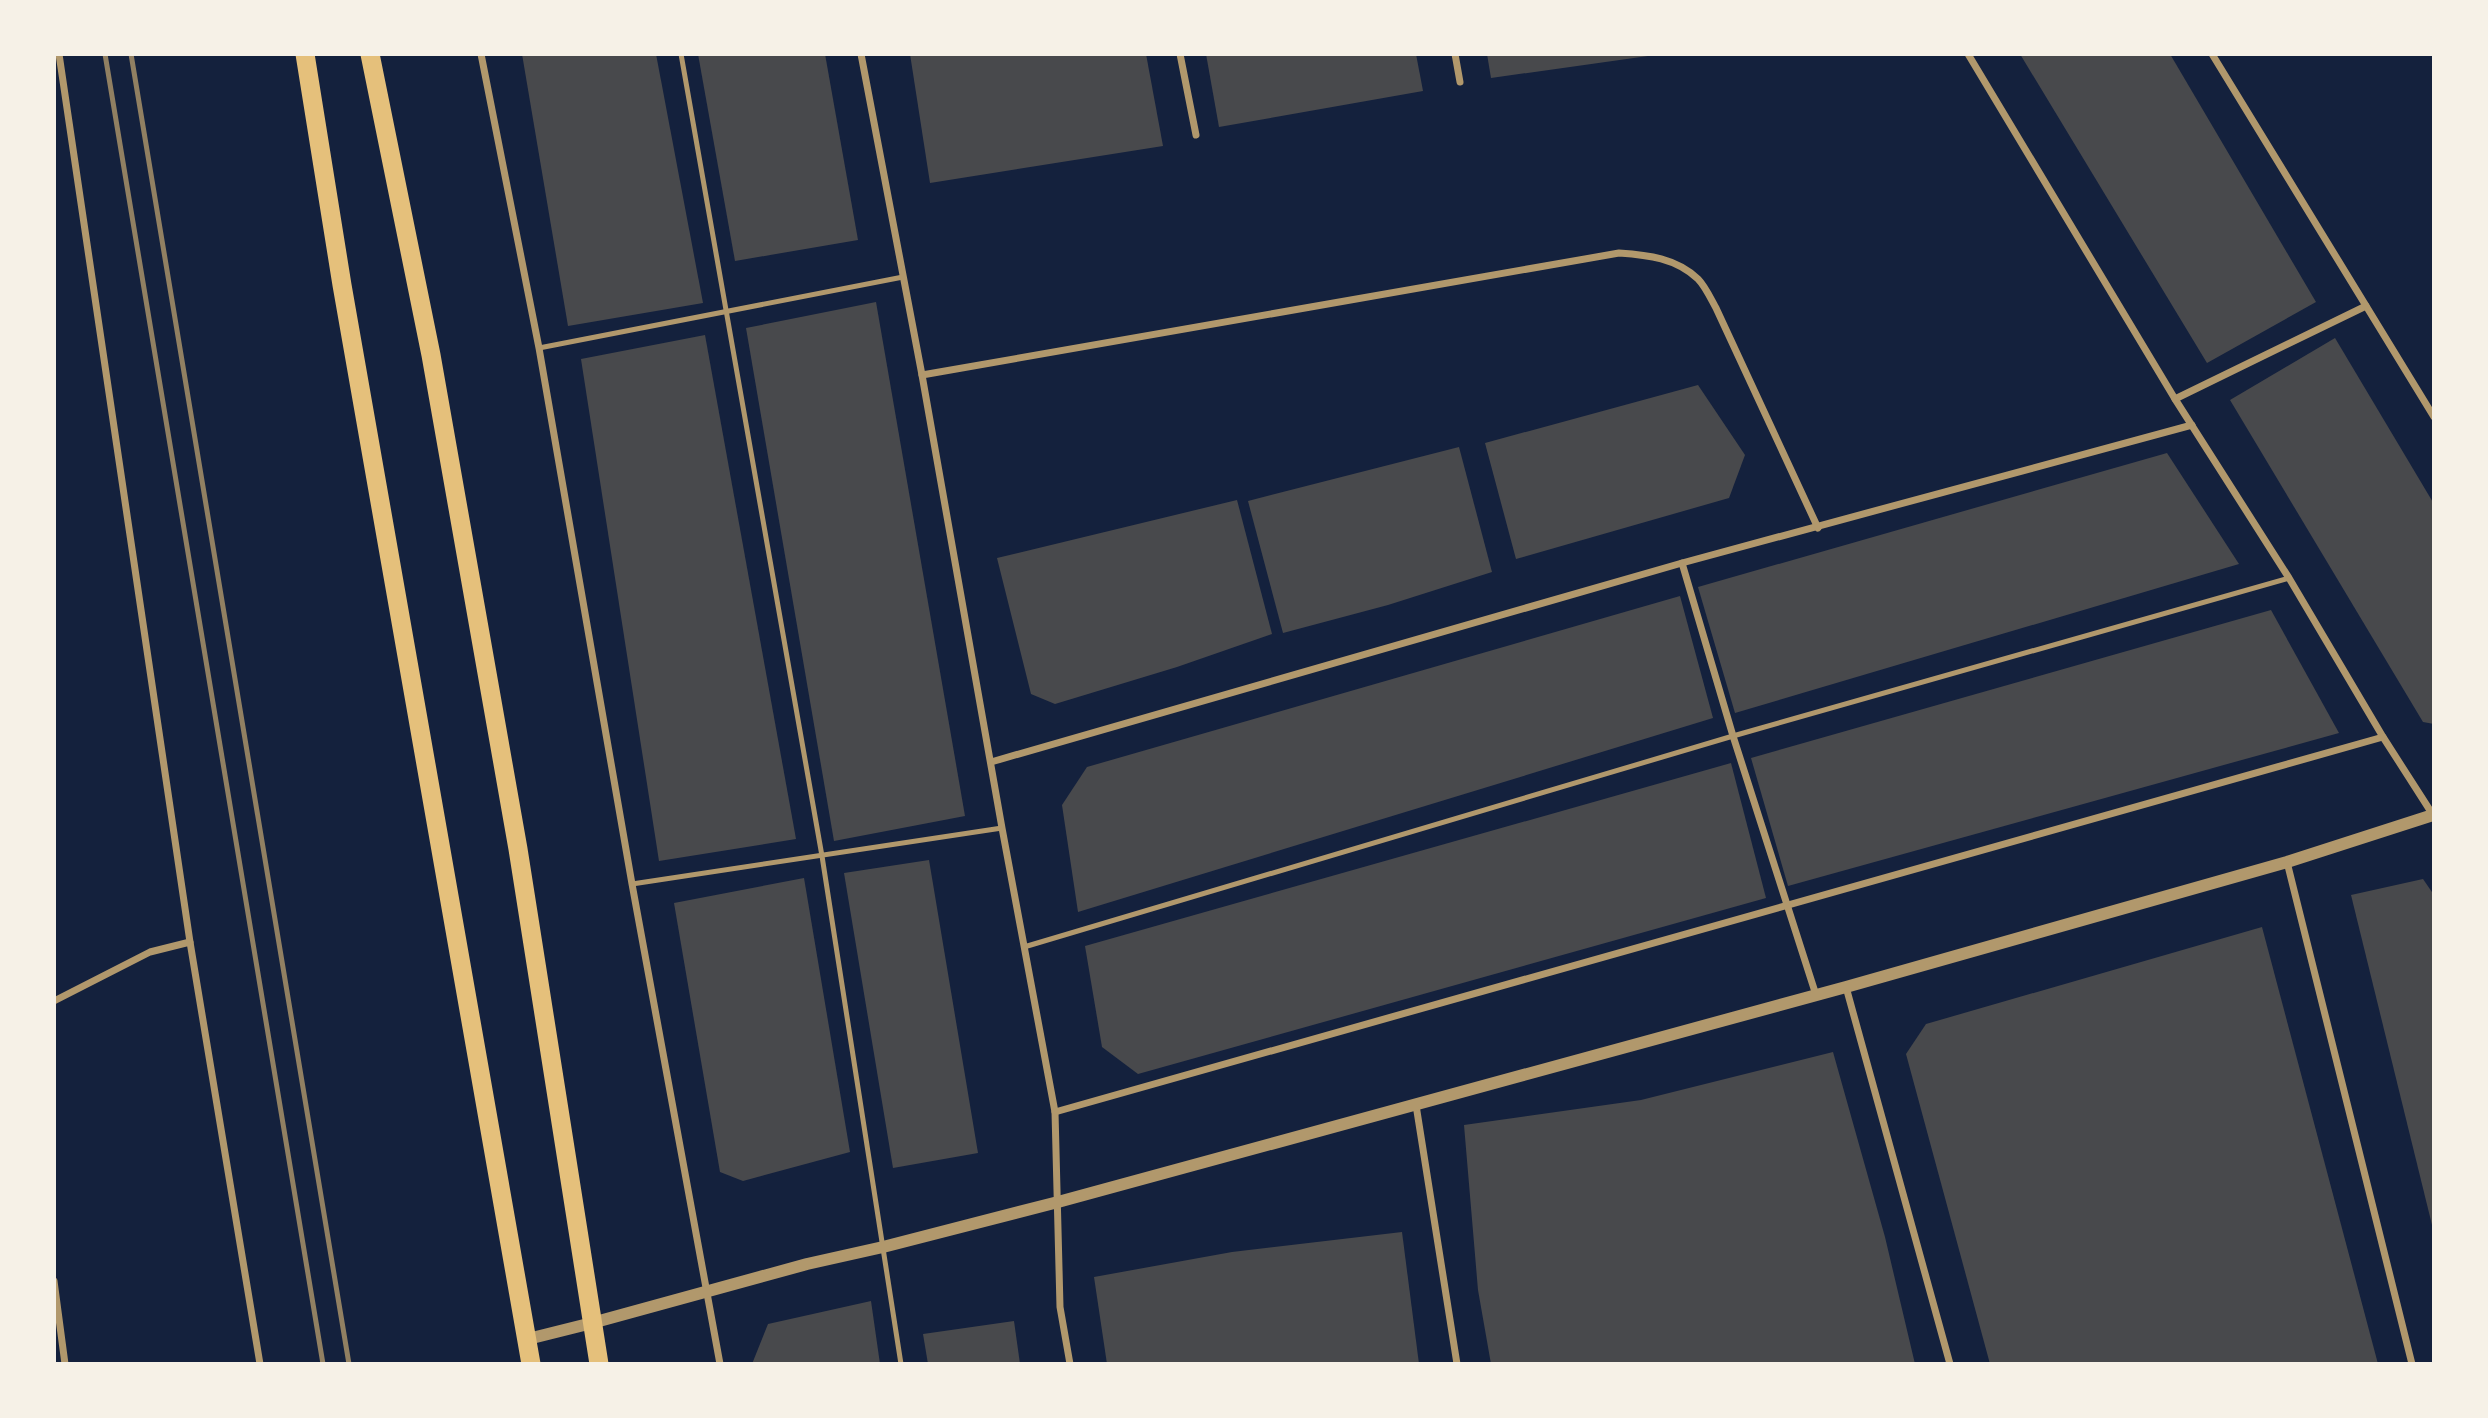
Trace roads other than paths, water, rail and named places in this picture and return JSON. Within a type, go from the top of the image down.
[{"type":"highway","points":[[305,54],[344,298],[531,1364]]},
{"type":"highway","points":[[370,54],[431,355],[520,862],[599,1364]]},
{"type":"street","points":[[59,54],[190,942],[260,1364]]},
{"type":"street","points":[[481,54],[539,348],[719,1364]]},
{"type":"street","points":[[861,54],[922,375],[1055,1112],[1060,1307],[1070,1364]]},
{"type":"street","points":[[1181,54],[1196,135]]},
{"type":"street","points":[[1455,54],[1460,82]]},
{"type":"street","points":[[528,1339],[592,1324],[807,1264],[1058,1202],[1846,987],[2287,863],[2434,815],[2175,399],[1968,54]]},
{"type":"street","points":[[2212,54],[2434,417]]},
{"type":"street","points":[[922,375],[1619,253],[1643,254],[1669,260],[1699,280],[1717,307],[1818,528]]},
{"type":"street","points":[[2175,399],[2366,306]]},
{"type":"street","points":[[991,762],[1682,563],[2192,425]]},
{"type":"street","points":[[1682,563],[1733,736],[1816,995]]},
{"type":"street","points":[[1055,1112],[2384,737]]},
{"type":"street","points":[[2287,863],[2412,1364]]},
{"type":"street","points":[[54,1001],[150,952],[190,942]]},
{"type":"street","points":[[1846,987],[1951,1364]]},
{"type":"street","points":[[1416,1105],[1457,1364]]},
{"type":"street","points":[[54,1280],[65,1364]]},
{"type":"lane","points":[[681,54],[822,856],[901,1364]]},
{"type":"lane","points":[[539,348],[903,277]]},
{"type":"lane","points":[[1024,947],[1733,736],[2289,579]]},
{"type":"lane","points":[[632,884],[1002,828]]},
{"type":"railway","points":[[105,54],[323,1364]]},
{"type":"railway","points":[[131,54],[349,1364]]}]
